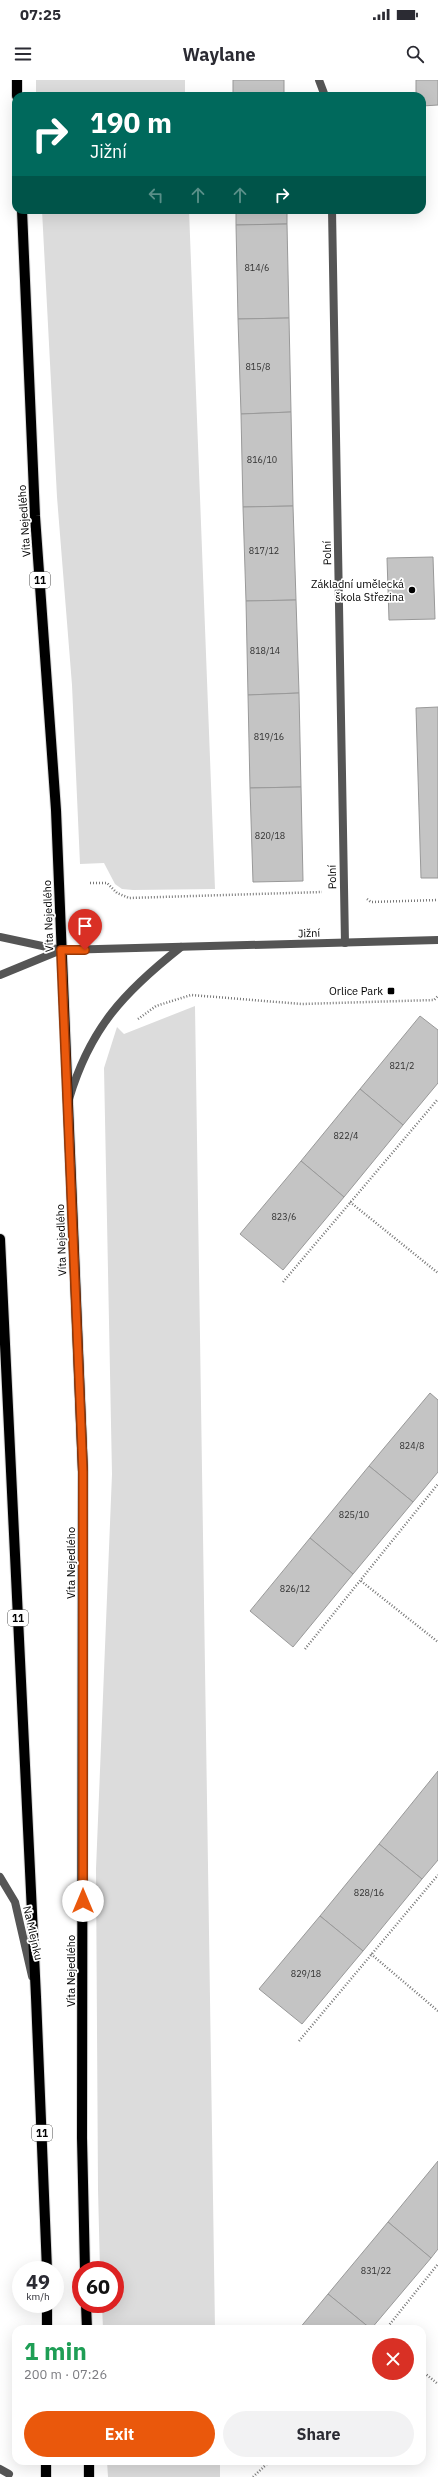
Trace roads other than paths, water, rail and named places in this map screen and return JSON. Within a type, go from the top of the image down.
[{"type":"main road","points":[[17,80],[17,92]]},
{"type":"main road","name":"Víta Nejedlého","points":[[22,214],[35,516],[53,736],[83,1472],[82,2138],[85,2261]]},
{"type":"main road","name":"11","points":[[0,1240],[36,1997],[47,2261]]},
{"type":"main road","points":[[47,2313],[47,2325]]},
{"type":"main road","points":[[86,2313],[87,2325]]},
{"type":"main road","points":[[46,2465],[46,2477]]},
{"type":"main road","points":[[89,2465],[89,2477]]},
{"type":"street","points":[[319,80],[324,92]]},
{"type":"street","name":"Polní","points":[[332,214],[345,943]]},
{"type":"street","points":[[0,936],[61,950]]},
{"type":"street","name":"Jižní","points":[[61,950],[438,940]]},
{"type":"street","points":[[68,1105],[86,1053],[114,1009],[135,985],[181,947]]},
{"type":"street","points":[[0,975],[61,950]]},
{"type":"street","name":"Na Mlejnku","points":[[0,1877],[15,1902],[36,1997]]},
{"type":"street","points":[[0,2469],[9,2474]]},
{"type":"place","name":"Základní umělecká škola Střezina","points":[[412,590]]},
{"type":"place","name":"Orlice Park","points":[[391,991]]}]
